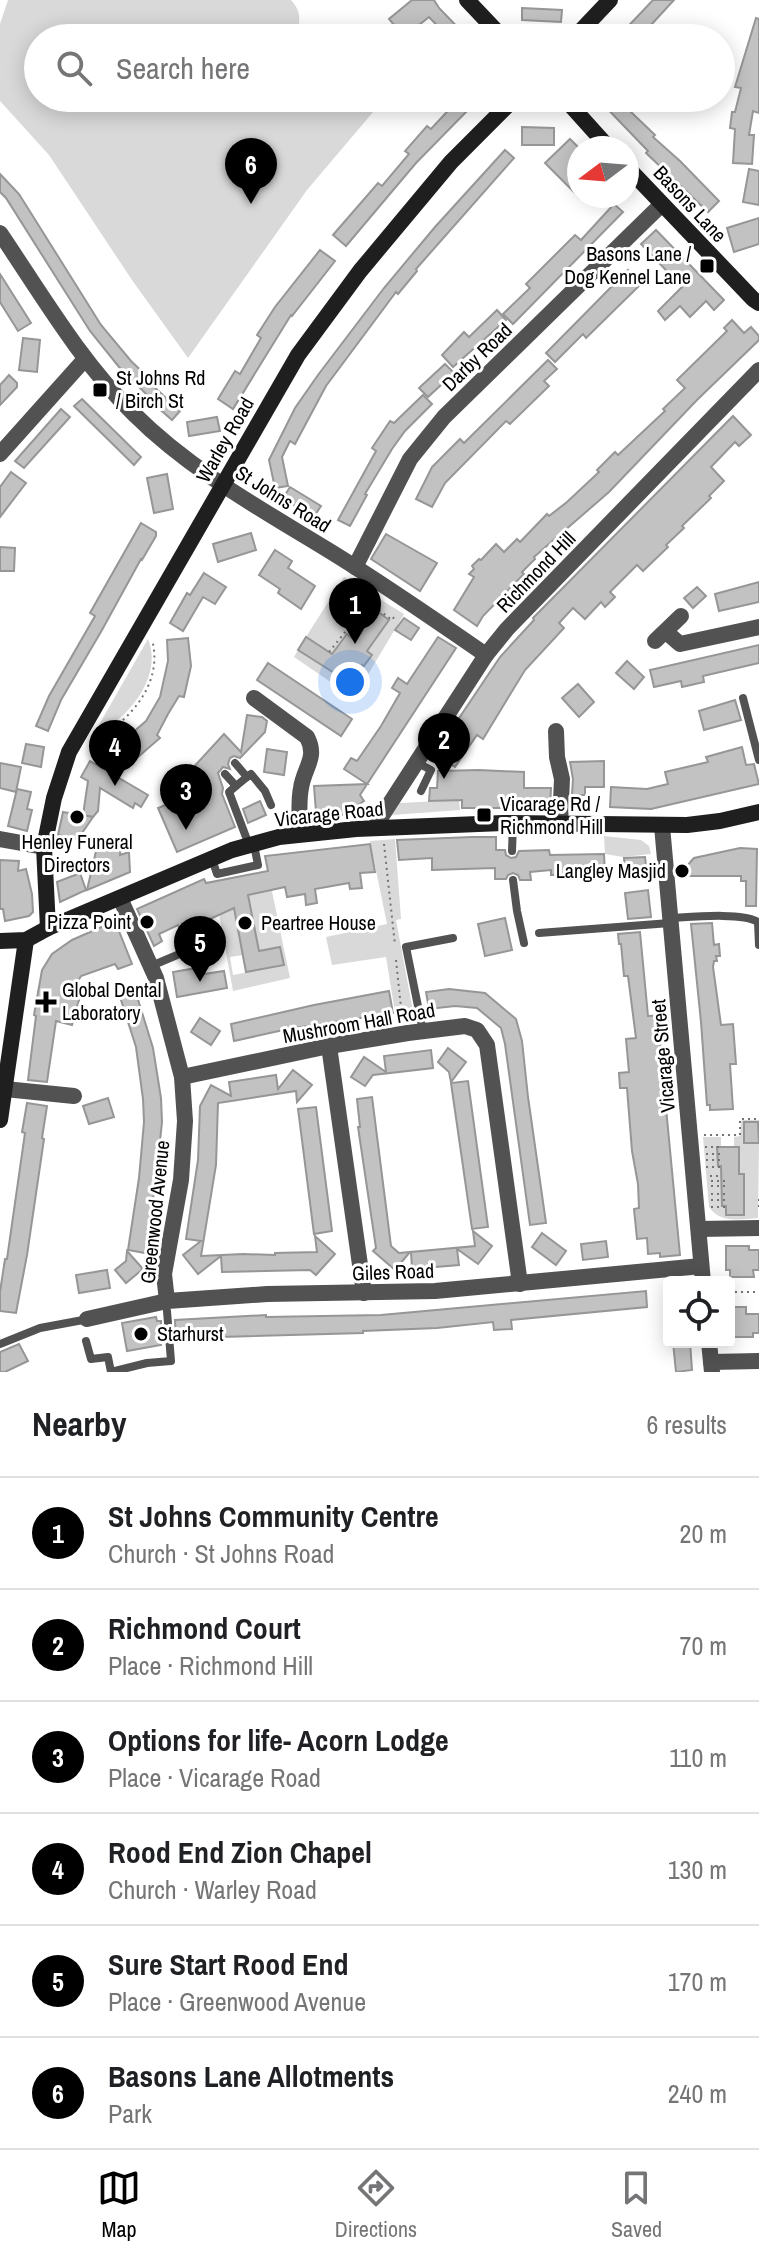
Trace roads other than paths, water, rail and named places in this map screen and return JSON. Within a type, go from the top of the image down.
[{"type":"street","points":[[467,0],[490,24]]},
{"type":"street","points":[[587,24],[610,0]]},
{"type":"street","name":"Warley Road","points":[[48,928],[44,847],[54,798],[69,752],[298,355],[360,271],[451,162],[501,112]]},
{"type":"street","points":[[574,112],[597,136]]},
{"type":"street","name":"Basons Lane","points":[[639,180],[759,303]]},
{"type":"street","name":"Darby Road","points":[[355,567],[410,459],[444,417],[662,204]]},
{"type":"street","name":"St Johns Road","points":[[0,233],[85,359],[132,413],[171,449],[486,655]]},
{"type":"street","points":[[0,454],[85,359]]},
{"type":"street","name":"Richmond Hill","points":[[379,833],[416,762],[486,655],[507,629],[759,370]]},
{"type":"street","points":[[681,616],[660,636],[680,644],[759,627]]},
{"type":"street","points":[[254,698],[307,737],[311,744],[313,751],[301,785],[300,834]]},
{"type":"street","points":[[556,731],[562,779],[560,824]]},
{"type":"street","name":"Vicarage Road","points":[[26,940],[212,859],[279,837],[513,823],[705,824],[759,812]]},
{"type":"street","name":"Vicarage Street","points":[[662,826],[702,1274]]},
{"type":"street","points":[[0,839],[44,847]]},
{"type":"street","name":"Greenwood Avenue","points":[[120,898],[156,978],[182,1077],[185,1121],[181,1180],[164,1274],[167,1306]]},
{"type":"street","points":[[0,941],[26,940],[0,1120]]},
{"type":"street","name":"Mushroom Hall Road","points":[[182,1077],[329,1046],[423,1031],[465,1026],[477,1030],[487,1045],[520,1284]]},
{"type":"street","points":[[329,1046],[364,1293]]},
{"type":"street","points":[[5,1089],[74,1096]]},
{"type":"street","points":[[699,1229],[759,1228]]},
{"type":"street","name":"Giles Road","points":[[85,1319],[267,1294],[435,1291],[702,1274]]},
{"type":"street","points":[[712,1367],[759,1361]]},
{"type":"lane","points":[[743,698],[759,760]]},
{"type":"lane","points":[[416,762],[431,770],[421,791]]},
{"type":"lane","points":[[235,763],[247,777]]},
{"type":"lane","points":[[225,774],[236,786]]},
{"type":"lane","points":[[252,845],[229,792],[251,774],[265,791],[271,805]]},
{"type":"lane","points":[[512,851],[513,823]]},
{"type":"lane","points":[[513,880],[524,943]]},
{"type":"lane","points":[[539,933],[707,916],[751,918],[758,922],[759,945]]},
{"type":"lane","points":[[423,1031],[406,947],[453,938]]},
{"type":"lane","points":[[151,966],[189,950]]},
{"type":"lane","points":[[86,1341],[91,1359],[108,1357],[111,1372],[171,1361],[167,1306]]},
{"type":"lane","points":[[0,1344],[40,1328],[85,1319]]},
{"type":"place","name":"Basons Lane Allotments","points":[[251,204]]},
{"type":"place","name":"Basons Lane / Dog Kennel Lane","points":[[707,266]]},
{"type":"place","name":"St Johns Rd / Birch St","points":[[100,390]]},
{"type":"place","name":"St Johns Community Centre","points":[[355,644]]},
{"type":"place","name":"Richmond Court","points":[[444,779]]},
{"type":"place","name":"Rood End Zion Chapel","points":[[115,786]]},
{"type":"place","name":"Vicarage Rd / Richmond Hill","points":[[484,815]]},
{"type":"place","name":"Henley Funeral Directors","points":[[77,817]]},
{"type":"place","name":"Options for life- Acorn Lodge","points":[[186,830]]},
{"type":"place","name":"Langley Masjid","points":[[682,871]]},
{"type":"place","name":"Pizza Point","points":[[147,922]]},
{"type":"place","name":"Peartree House","points":[[245,923]]},
{"type":"place","name":"Sure Start Rood End","points":[[200,982]]},
{"type":"place","name":"Global Dental Laboratory","points":[[46,1002]]},
{"type":"place","name":"Starhurst","points":[[141,1334]]}]
